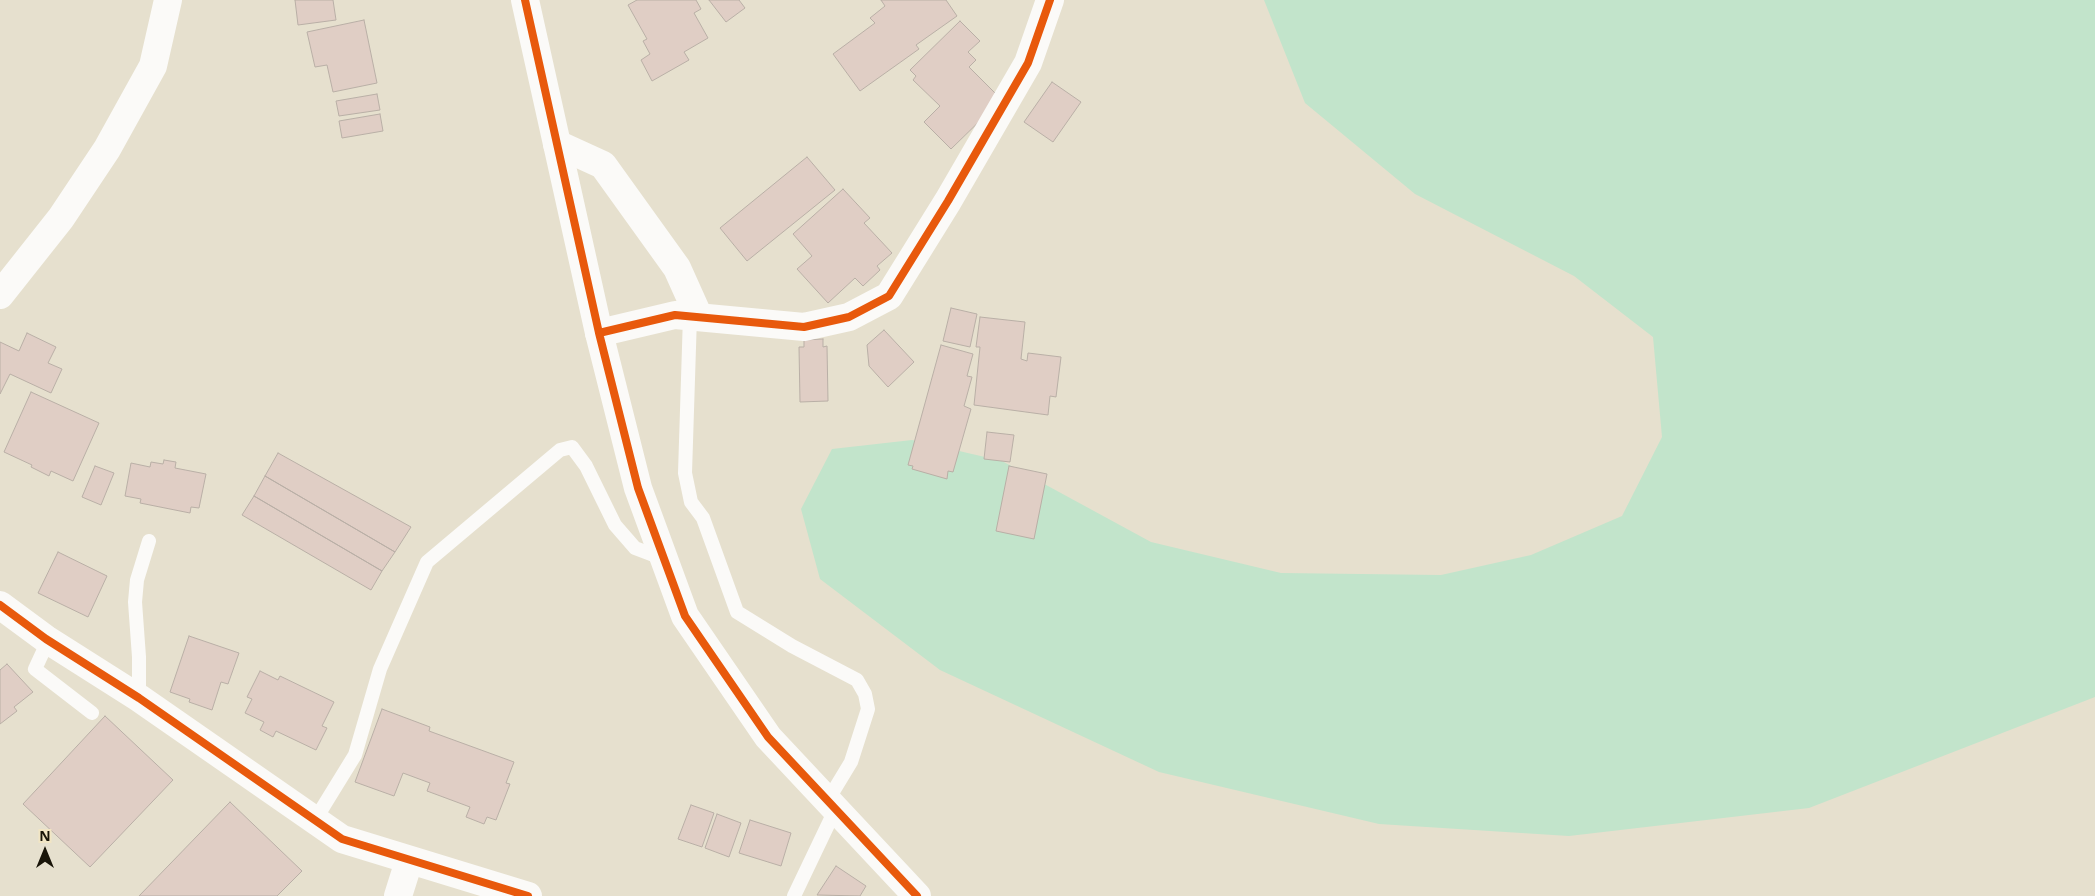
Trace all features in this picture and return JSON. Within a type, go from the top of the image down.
[{"type":"street","points":[[0,295],[61,218],[107,149],[153,66],[168,0]]},
{"type":"street","points":[[525,0],[599,334],[638,488],[686,616],[768,737],[917,896]]},
{"type":"street","points":[[599,334],[675,315],[804,327],[849,318],[889,296],[948,201],[1028,62],[1050,0]]},
{"type":"street","points":[[557,144],[603,165],[677,268],[694,317]]},
{"type":"street","points":[[0,605],[48,641],[139,698],[342,839],[528,896]]},
{"type":"street","points":[[398,896],[409,860]]},
{"type":"lane","points":[[694,317],[685,473],[691,502],[703,518],[737,612],[792,646],[857,680],[865,694],[868,709],[851,762],[794,896]]},
{"type":"lane","points":[[315,820],[355,755],[380,669],[427,562],[560,450],[572,447],[586,466],[614,525],[635,548],[664,559]]},
{"type":"lane","points":[[139,698],[136,594],[137,580],[149,541]]},
{"type":"lane","points":[[48,641],[35,669],[92,713]]},
{"type":"green space","points":[[1264,0],[2095,0],[2095,697],[1809,808],[1569,836],[1379,824],[1159,772],[940,670],[820,579],[801,509],[832,449],[912,440],[1002,461],[1151,542],[1281,573],[1441,575],[1531,555],[1622,516],[1662,437],[1653,337],[1574,276],[1415,194],[1305,103]]},
{"type":"building","points":[[295,0],[333,0],[336,20],[298,25]]},
{"type":"building","points":[[637,0],[696,0],[701,9],[694,13],[708,38],[684,52],[689,60],[652,81],[641,60],[650,54],[643,41],[647,39],[628,5]]},
{"type":"building","points":[[709,0],[739,0],[745,8],[726,22]]},
{"type":"building","points":[[881,0],[946,0],[957,16],[916,45],[919,49],[860,91],[833,54],[875,23],[870,18],[885,6]]},
{"type":"building","points":[[364,20],[377,83],[333,92],[327,65],[315,67],[307,32]]},
{"type":"building","points":[[960,21],[980,41],[968,52],[976,60],[969,67],[998,96],[991,110],[951,149],[924,122],[940,106],[913,80],[916,76],[910,70]]},
{"type":"building","points":[[1052,82],[1081,102],[1053,142],[1024,122]]},
{"type":"building","points":[[377,94],[380,110],[339,116],[336,101]]},
{"type":"building","points":[[380,114],[383,131],[342,138],[339,121]]},
{"type":"building","points":[[807,157],[835,190],[747,261],[720,228]]},
{"type":"building","points":[[843,189],[870,218],[864,223],[892,253],[877,266],[880,270],[863,286],[855,278],[828,303],[797,269],[812,256],[793,234]]},
{"type":"building","points":[[951,308],[977,314],[970,347],[943,341]]},
{"type":"building","points":[[980,317],[1025,322],[1021,359],[1027,361],[1028,353],[1061,357],[1056,397],[1050,396],[1048,415],[974,405],[980,347],[976,347]]},
{"type":"building","points":[[884,330],[914,362],[888,387],[869,366],[867,345]]},
{"type":"building","points":[[27,333],[56,347],[48,363],[62,369],[51,393],[10,374],[0,394],[0,342],[19,351]]},
{"type":"building","points":[[823,339],[823,347],[827,346],[828,401],[800,402],[799,347],[804,347],[804,340]]},
{"type":"building","points":[[941,345],[973,354],[967,376],[972,377],[964,406],[971,409],[953,472],[948,471],[947,479],[912,469],[913,466],[908,465]]},
{"type":"building","points":[[31,392],[99,423],[73,481],[51,471],[49,476],[31,467],[32,465],[4,452]]},
{"type":"building","points":[[987,432],[1014,435],[1010,462],[984,459]]},
{"type":"building","points":[[278,453],[411,527],[395,552],[265,476]]},
{"type":"building","points":[[164,460],[176,462],[175,468],[206,474],[199,508],[191,507],[190,513],[140,503],[141,499],[125,496],[131,463],[150,467],[151,462],[163,464]]},
{"type":"building","points":[[95,466],[114,473],[101,505],[82,497]]},
{"type":"building","points":[[1009,466],[1047,474],[1034,539],[996,531]]},
{"type":"building","points":[[265,476],[395,552],[382,571],[254,496]]},
{"type":"building","points":[[254,496],[382,571],[371,590],[242,515]]},
{"type":"building","points":[[58,552],[107,576],[88,617],[38,593]]},
{"type":"building","points":[[189,636],[239,653],[228,684],[221,682],[212,710],[189,702],[190,699],[170,692]]},
{"type":"building","points":[[7,664],[33,692],[14,707],[17,711],[0,724],[0,670]]},
{"type":"building","points":[[260,671],[278,680],[280,676],[334,702],[322,726],[327,728],[316,750],[276,731],[273,737],[260,730],[264,722],[245,713],[252,699],[247,697]]},
{"type":"building","points":[[382,709],[430,727],[429,731],[514,762],[506,783],[510,784],[496,820],[487,817],[484,824],[466,817],[470,807],[427,791],[430,783],[403,773],[394,796],[355,782]]},
{"type":"building","points":[[105,716],[173,780],[90,867],[23,804]]},
{"type":"building","points":[[230,802],[302,871],[277,896],[139,896]]},
{"type":"building","points":[[691,805],[714,813],[702,847],[678,839]]},
{"type":"building","points":[[717,814],[741,823],[729,857],[705,848]]},
{"type":"building","points":[[750,820],[791,833],[781,866],[739,853]]},
{"type":"building","points":[[836,866],[866,886],[860,896],[817,895]]},
{"type":"cycle path","points":[[525,0],[599,333],[638,488],[685,616],[768,737],[917,896]]},
{"type":"cycle path","points":[[599,333],[675,315],[804,327],[849,317],[889,296],[948,201],[1028,63],[1050,0]]},
{"type":"cycle path","points":[[0,605],[46,639],[139,698],[342,839],[528,896]]}]
